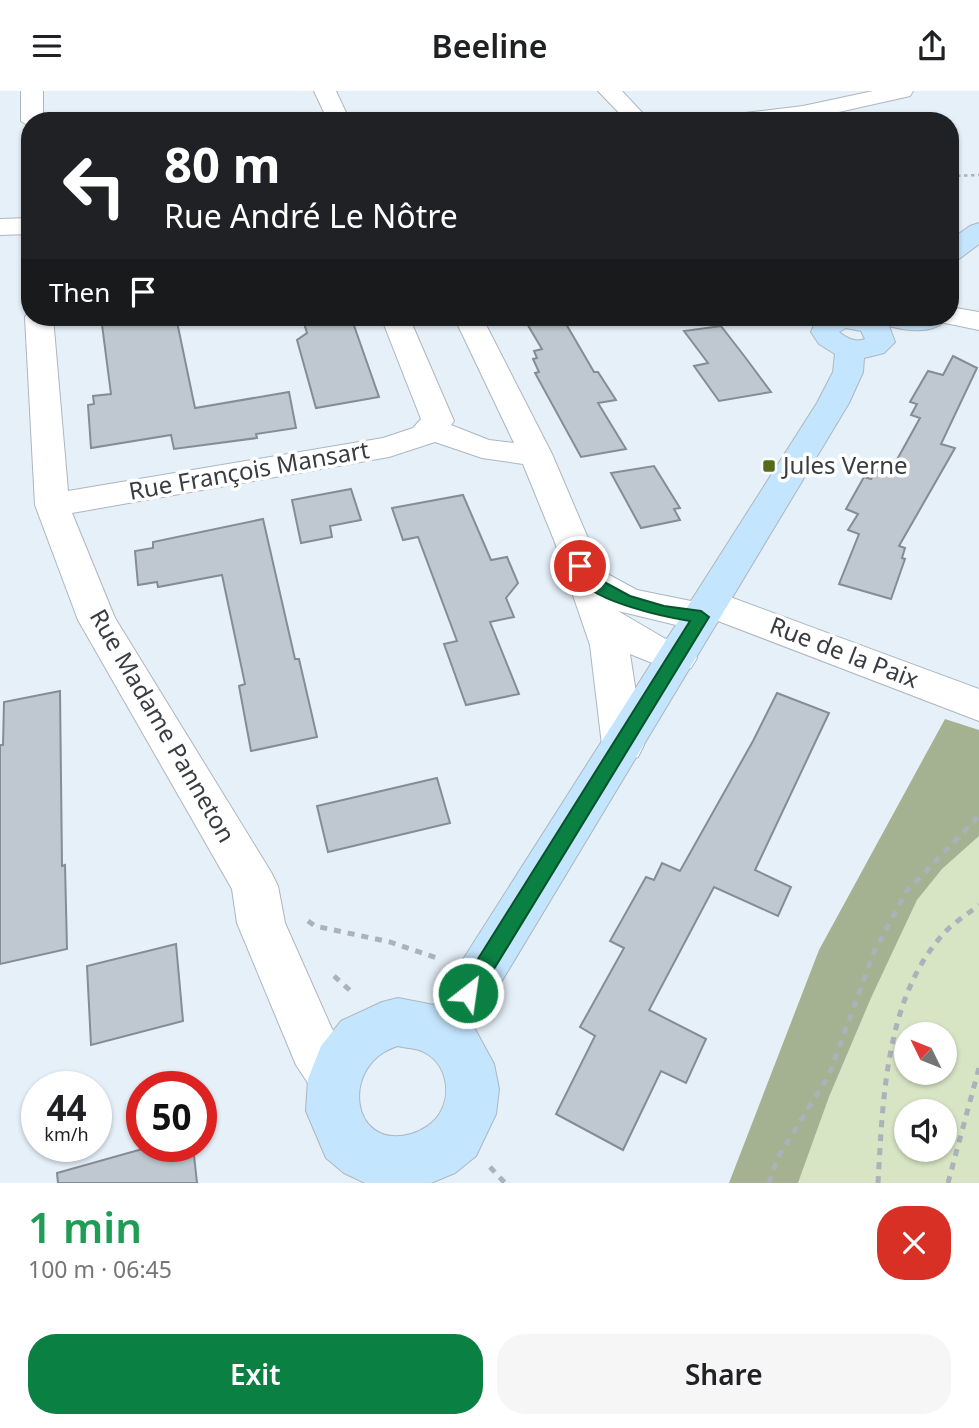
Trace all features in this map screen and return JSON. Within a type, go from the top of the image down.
[{"type":"main road","points":[[959,246],[979,231]]},
{"type":"main road","points":[[445,1034],[480,973],[833,403],[867,326]]},
{"type":"main road","points":[[398,1022],[415,1022],[445,1034],[460,1048],[470,1067],[474,1089],[470,1111],[460,1132],[441,1151],[418,1161],[362,1170],[337,1124],[331,1100],[334,1077],[343,1057],[358,1040],[377,1028],[398,1022]]},
{"type":"street","points":[[32,91],[32,112]]},
{"type":"street","points":[[324,91],[334,112]]},
{"type":"street","points":[[609,91],[632,112]]},
{"type":"street","points":[[778,91],[802,112]]},
{"type":"street","points":[[808,112],[902,91]]},
{"type":"street","points":[[0,227],[21,226]]},
{"type":"street","points":[[959,318],[979,321]]},
{"type":"street","name":"Rue Madame Panneton","points":[[39,326],[52,505],[97,620],[255,885],[261,923],[314,1047],[334,1077]]},
{"type":"street","points":[[398,326],[435,424],[455,440],[508,455],[530,441]]},
{"type":"street","points":[[472,326],[530,441],[587,579],[609,645],[623,745]]},
{"type":"street","name":"Rue François Mansart","points":[[52,505],[389,447],[424,435],[435,424]]},
{"type":"street","name":"Rue de la Paix","points":[[587,579],[624,599],[664,611],[705,610],[979,705]]},
{"type":"street","points":[[599,617],[650,648],[677,658]]},
{"type":"path","points":[[959,176],[979,175]]},
{"type":"path","points":[[769,1183],[778,1157],[830,1075],[874,952],[906,892],[979,816]]},
{"type":"path","points":[[255,885],[315,926],[390,941],[480,973]]},
{"type":"path","points":[[878,1183],[883,1105],[895,1031],[924,958],[965,913],[979,905]]},
{"type":"path","points":[[948,1183],[979,1068]]},
{"type":"green space","points":[[945,719],[979,730],[979,836],[942,869],[917,900],[829,1097],[798,1183],[729,1183],[819,950]]},
{"type":"green space","points":[[979,836],[979,1183],[798,1183],[829,1097],[917,900],[942,869]]},
{"type":"building","points":[[102,326],[178,326],[195,408],[289,392],[296,428],[256,434],[257,438],[174,449],[171,435],[91,448],[88,405],[94,404],[93,396],[111,394]]},
{"type":"building","points":[[305,326],[354,326],[379,397],[316,408],[297,340],[307,333]]},
{"type":"building","points":[[528,326],[567,326],[594,372],[598,372],[616,400],[598,403],[626,449],[581,457],[535,373],[539,372],[533,359],[537,358],[534,351],[542,349]]},
{"type":"building","points":[[721,326],[771,392],[719,401],[694,366],[708,363],[684,331]]},
{"type":"building","points":[[953,356],[977,368],[941,444],[955,448],[899,546],[905,548],[902,558],[905,559],[891,599],[839,584],[859,534],[848,530],[858,514],[846,509],[864,477],[871,479],[876,470],[889,474],[920,418],[911,415],[917,404],[910,402],[928,371],[943,375]]},
{"type":"building","points":[[654,466],[680,508],[674,509],[680,520],[641,528],[611,473]]},
{"type":"building","points":[[351,489],[361,520],[330,526],[332,537],[301,543],[292,500]]},
{"type":"building","points":[[463,495],[491,560],[507,557],[518,583],[506,598],[514,617],[490,622],[519,694],[466,705],[444,644],[457,641],[418,537],[403,540],[392,508]]},
{"type":"building","points":[[263,519],[295,659],[299,659],[317,737],[251,751],[239,686],[245,684],[222,575],[158,587],[157,582],[138,585],[135,551],[153,548],[153,542]]},
{"type":"building","points":[[60,691],[62,866],[65,865],[67,949],[0,964],[0,745],[3,745],[4,702]]},
{"type":"building","points":[[777,693],[829,713],[755,870],[791,887],[778,916],[714,887],[649,1010],[706,1039],[686,1083],[661,1071],[623,1150],[556,1114],[595,1036],[580,1027],[624,948],[610,941],[646,877],[654,880],[662,863],[680,871]]},
{"type":"building","points":[[437,778],[450,823],[328,852],[317,806]]},
{"type":"building","points":[[176,944],[183,1021],[91,1045],[87,966]]},
{"type":"building","points":[[126,1154],[126,1162],[195,1162],[197,1183],[58,1183],[57,1173],[96,1162],[112,1162],[112,1158]]},
{"type":"place","name":"Jules Verne","points":[[769,466]]},
{"type":"route","points":[[468,993],[701,617],[664,611],[624,599],[587,579],[580,566]]}]
